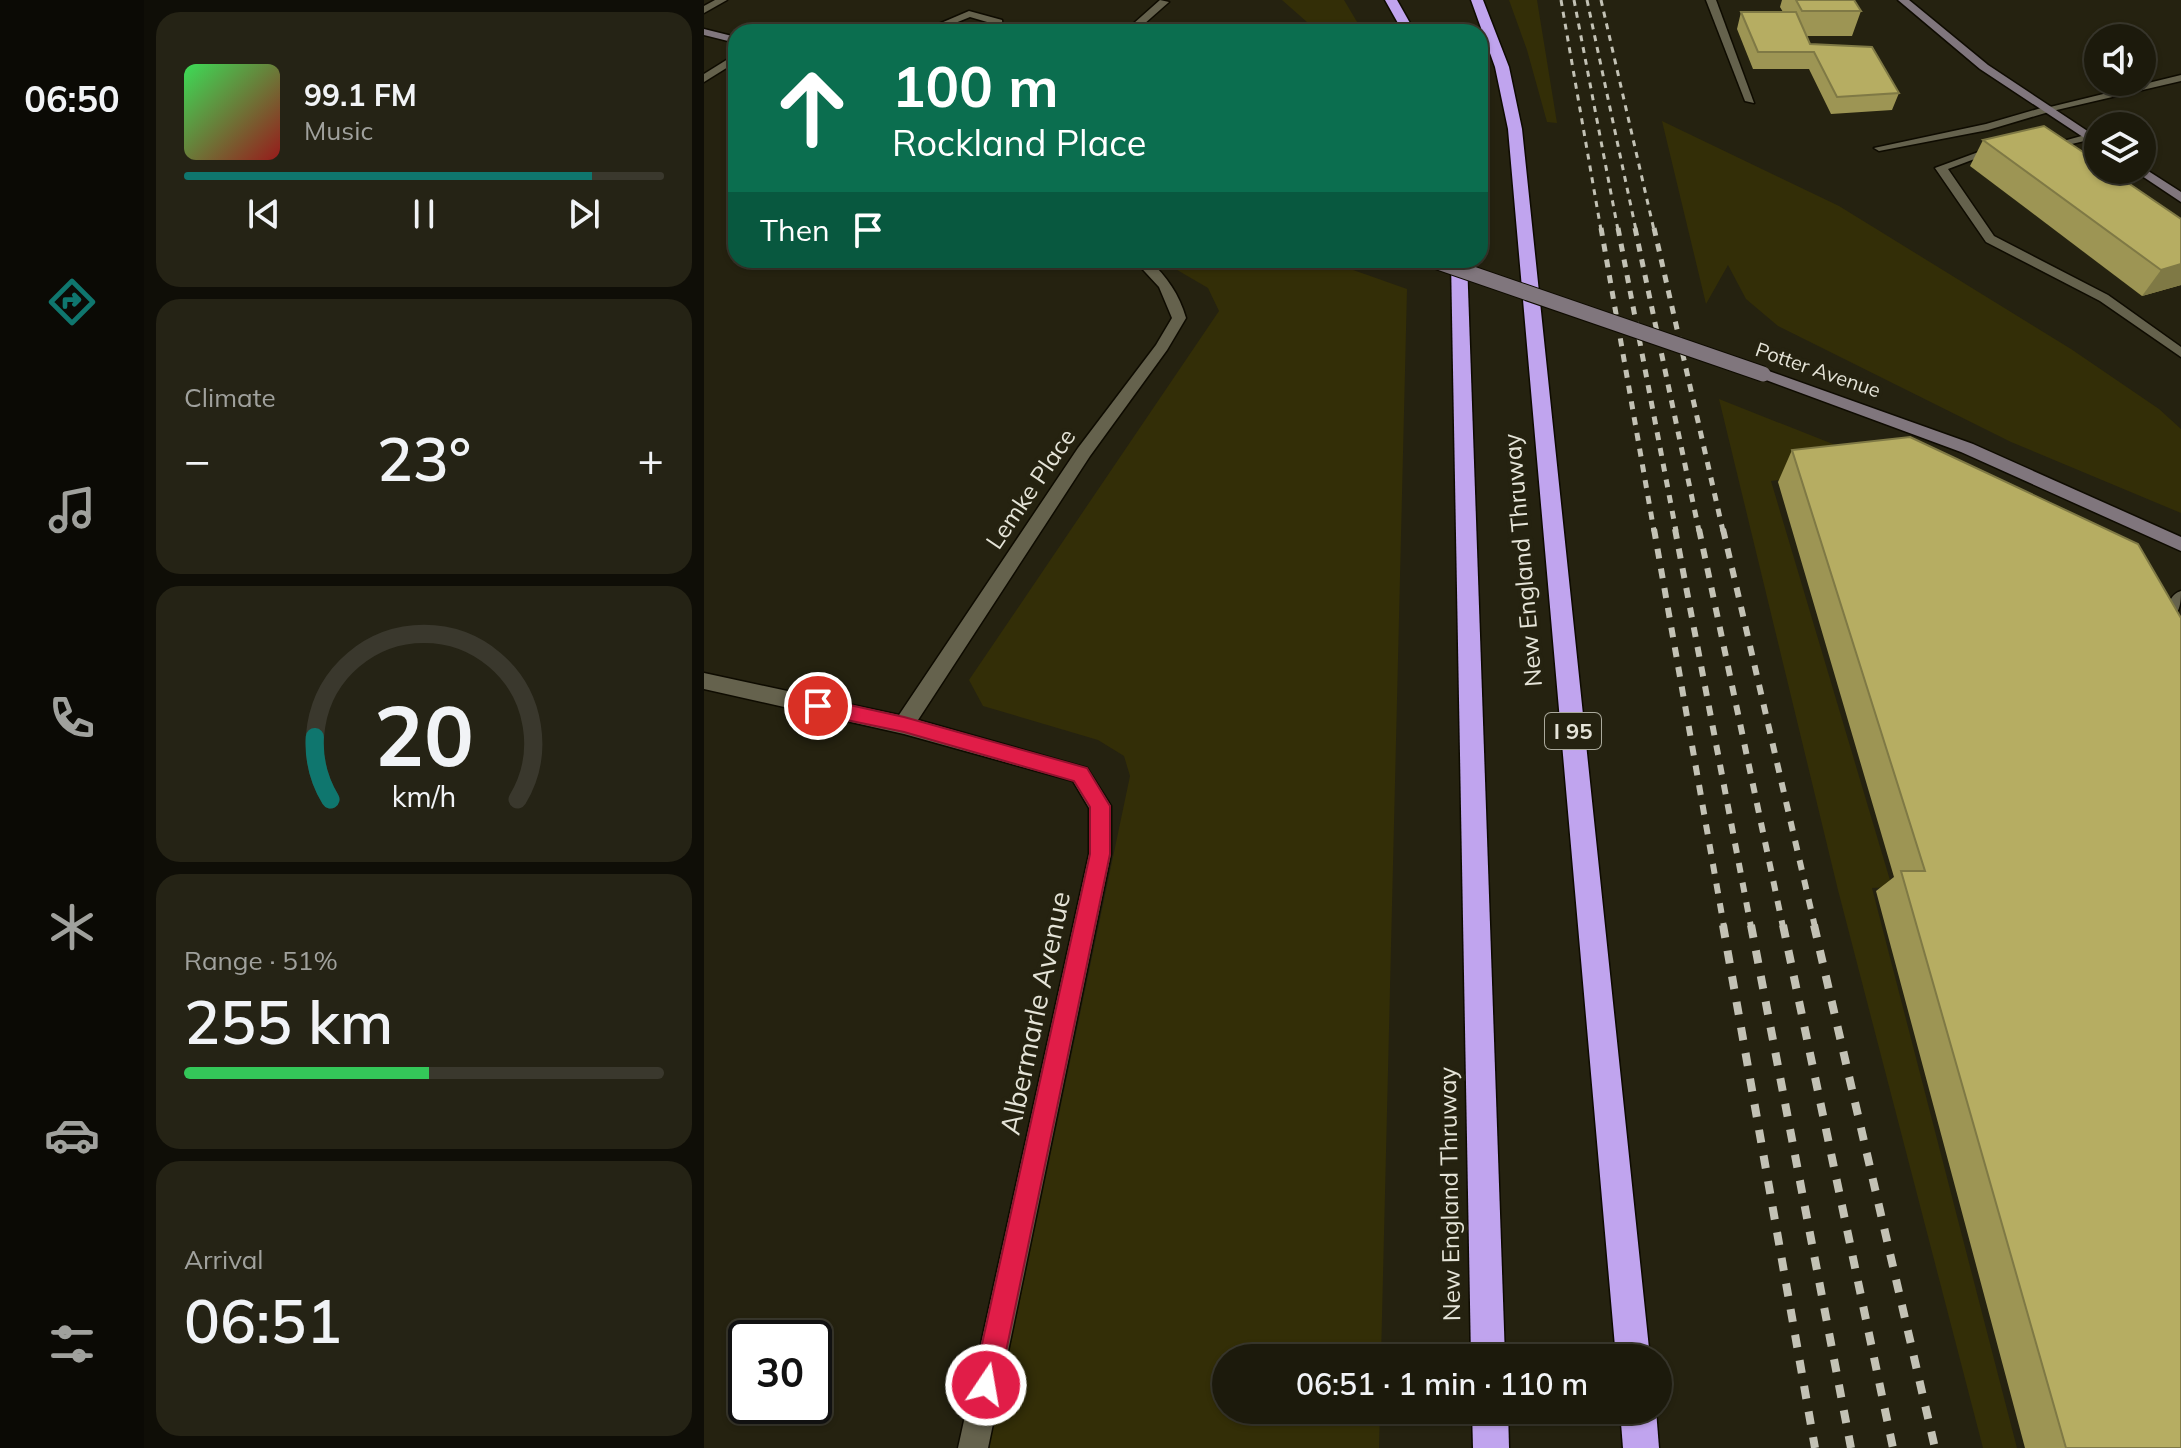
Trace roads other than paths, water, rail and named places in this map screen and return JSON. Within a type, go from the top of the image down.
[{"type":"highway","points":[[1391,0],[1404,24]]},
{"type":"highway","name":"New England Thruway","points":[[1477,0],[1486,24]]},
{"type":"highway","name":"New England Thruway","points":[[1488,29],[1502,67],[1515,129],[1632,1344]]},
{"type":"highway","name":"New England Thruway","points":[[1459,268],[1488,1344]]},
{"type":"highway","points":[[1490,1424],[1491,1448]]},
{"type":"highway","points":[[1639,1424],[1641,1448]]},
{"type":"street","points":[[704,10],[722,0]]},
{"type":"street","points":[[1903,0],[1953,43],[2084,133]]},
{"type":"street","points":[[1138,24],[1164,2]]},
{"type":"street","points":[[704,32],[728,38]]},
{"type":"street","points":[[704,79],[728,62]]},
{"type":"street","points":[[2048,109],[2181,78]]},
{"type":"street","points":[[2156,181],[2181,198]]},
{"type":"street","name":"Lemke Place","points":[[904,725],[1084,452],[1174,328],[1179,318],[1173,296],[1164,280],[1150,268]]},
{"type":"street","name":"Potter Avenue","points":[[1455,268],[1967,448],[2181,544]]},
{"type":"street","name":"Albermarle Avenue","points":[[704,681],[904,725],[1080,774],[1100,806],[1100,854],[973,1448]]},
{"type":"lane","points":[[1711,0],[1750,101]]},
{"type":"lane","points":[[945,24],[969,14],[999,24]]},
{"type":"lane","points":[[1879,148],[1988,127],[2048,109]]},
{"type":"lane","points":[[2031,148],[2084,142]]},
{"type":"lane","points":[[2005,149],[1992,150],[1941,168],[1990,239],[2104,298],[2181,353]]},
{"type":"lane","points":[[2135,626],[2170,612],[2181,597]]},
{"type":"railway","points":[[1561,0],[1601,230]]},
{"type":"railway","points":[[1574,0],[1618,230]]},
{"type":"railway","points":[[1587,0],[1636,230]]},
{"type":"railway","points":[[1601,0],[1654,230]]},
{"type":"railway","points":[[1601,228],[1654,531]]},
{"type":"railway","points":[[1618,228],[1676,531]]},
{"type":"railway","points":[[1635,228],[1699,531]]},
{"type":"railway","points":[[1654,228],[1723,531]]},
{"type":"railway","points":[[1654,529],[1724,927]]},
{"type":"railway","points":[[1675,529],[1751,927]]},
{"type":"railway","points":[[1699,529],[1783,927]]},
{"type":"railway","points":[[1723,529],[1815,927]]},
{"type":"railway","points":[[1723,925],[1815,1448]]},
{"type":"railway","points":[[1751,925],[1851,1448]]},
{"type":"railway","points":[[1783,925],[1893,1448]]},
{"type":"railway","points":[[1814,925],[1935,1448]]}]
